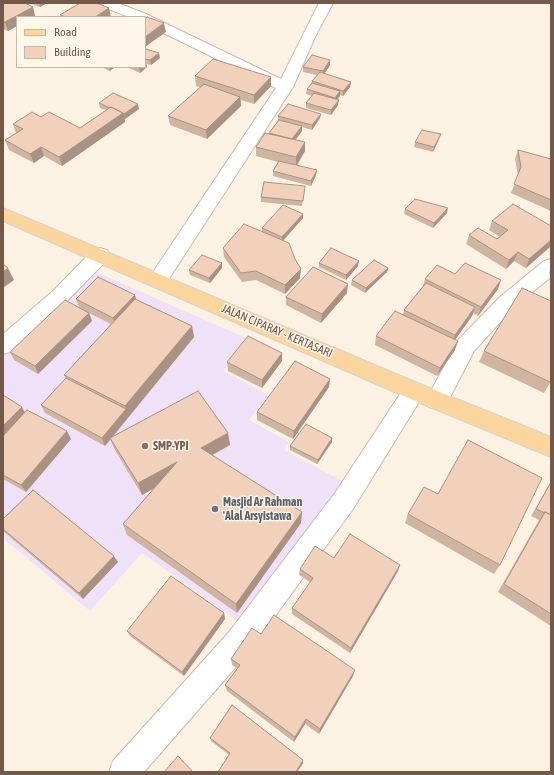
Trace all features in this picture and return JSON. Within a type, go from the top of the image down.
[{"type":"main road","name":"JALAN CIPARAY - KERTASARI","points":[[3,214],[551,447]]},
{"type":"street","points":[[106,3],[138,16]]},
{"type":"street","points":[[158,280],[285,88],[308,37],[326,3]]},
{"type":"street","points":[[146,19],[285,88]]},
{"type":"street","points":[[3,346],[60,296],[100,255]]},
{"type":"street","points":[[124,772],[239,642],[344,501],[466,345],[507,302],[551,266]]},
{"type":"shaded area","name":"SMP-YPI","points":[[94,271],[248,339],[223,371],[268,395],[249,420],[289,442],[284,450],[346,483],[242,624],[142,553],[90,611],[3,538],[3,355],[66,300]]},
{"type":"building","points":[[3,3],[25,3],[33,7],[5,22],[3,21]]},
{"type":"building","points":[[80,3],[97,3],[109,8],[97,16],[60,15]]},
{"type":"building","points":[[147,17],[164,23],[146,36]]},
{"type":"building","points":[[146,49],[159,53],[150,60],[146,59]]},
{"type":"building","points":[[312,55],[330,60],[323,71],[303,67]]},
{"type":"building","points":[[213,59],[271,77],[254,95],[195,76]]},
{"type":"building","points":[[320,72],[351,82],[343,91],[312,81]]},
{"type":"building","points":[[312,83],[340,91],[335,98],[307,89]]},
{"type":"building","points":[[204,84],[240,97],[206,130],[168,116]]},
{"type":"building","points":[[113,93],[138,104],[124,114],[99,103]]},
{"type":"building","points":[[314,93],[339,100],[331,110],[306,103]]},
{"type":"building","points":[[288,104],[321,114],[312,125],[278,116]]},
{"type":"building","points":[[111,107],[123,113],[59,157],[41,147],[30,154],[5,140],[23,129],[13,124],[32,112],[41,117],[49,112],[80,128]]},
{"type":"building","points":[[279,120],[302,126],[292,139],[269,133]]},
{"type":"building","points":[[422,130],[441,134],[434,147],[415,142]]},
{"type":"building","points":[[265,133],[305,142],[296,157],[256,147]]},
{"type":"building","points":[[518,150],[551,159],[551,200],[514,184],[521,167]]},
{"type":"building","points":[[279,161],[317,170],[311,181],[273,171]]},
{"type":"building","points":[[264,182],[305,186],[303,201],[261,197]]},
{"type":"building","points":[[415,199],[448,208],[434,223],[405,209]]},
{"type":"building","points":[[513,204],[551,226],[551,240],[529,259],[518,252],[509,260],[469,235],[478,228],[497,239],[508,230],[492,221]]},
{"type":"building","points":[[283,205],[303,214],[282,237],[262,228]]},
{"type":"building","points":[[244,224],[289,243],[295,259],[301,269],[285,285],[256,271],[241,273],[223,248]]},
{"type":"building","points":[[331,248],[359,261],[346,275],[319,263]]},
{"type":"building","points":[[202,255],[222,263],[209,278],[189,270]]},
{"type":"building","points":[[374,260],[388,268],[366,288],[352,280]]},
{"type":"building","points":[[465,263],[501,280],[481,307],[425,279],[437,265],[455,274]]},
{"type":"building","points":[[3,264],[8,268],[3,272]]},
{"type":"building","points":[[313,267],[348,284],[322,314],[286,297]]},
{"type":"building","points":[[98,277],[135,295],[113,318],[76,299]]},
{"type":"building","points":[[426,283],[475,307],[455,335],[404,310]]},
{"type":"building","points":[[522,288],[551,301],[550,382],[484,351]]},
{"type":"building","points":[[135,299],[192,326],[125,406],[64,375]]},
{"type":"building","points":[[65,300],[89,313],[35,366],[10,352]]},
{"type":"building","points":[[395,311],[458,341],[440,368],[376,336]]},
{"type":"building","points":[[248,336],[282,353],[262,380],[227,362]]},
{"type":"building","points":[[295,361],[330,379],[294,431],[257,412]]},
{"type":"building","points":[[66,378],[126,409],[102,438],[41,405]]},
{"type":"building","name":"Masjid Ar Rahman 'Alal Arsyistawa","points":[[198,391],[228,433],[201,448],[302,512],[236,604],[123,524],[177,462],[138,483],[110,438]]},
{"type":"building","points":[[3,395],[22,407],[3,426]]},
{"type":"building","points":[[27,410],[67,431],[21,485],[3,475],[3,436]]},
{"type":"building","points":[[306,424],[332,438],[318,460],[290,446]]},
{"type":"building","points":[[468,440],[542,478],[500,565],[408,514],[424,487],[438,494]]},
{"type":"building","points":[[551,482],[551,515],[536,509]]},
{"type":"building","points":[[33,490],[114,556],[79,593],[3,529],[3,519]]},
{"type":"building","points":[[545,512],[551,515],[551,614],[504,584]]},
{"type":"building","points":[[350,534],[400,565],[351,648],[292,608],[313,578],[300,569],[315,546],[334,558]]},
{"type":"building","points":[[171,576],[224,613],[182,672],[127,631]]},
{"type":"building","points":[[274,615],[355,670],[320,729],[306,719],[295,737],[225,685],[240,665],[231,659],[252,628],[261,634]]},
{"type":"building","points":[[232,705],[303,760],[296,772],[218,772],[230,753],[210,738]]},
{"type":"building","points":[[178,756],[193,772],[164,772]]},
{"type":"place","name":"SMP-YPI","points":[[145,446]]},
{"type":"place","name":"Masjid Ar Rahman 'Alal Arsyistawa","points":[[215,509]]}]
